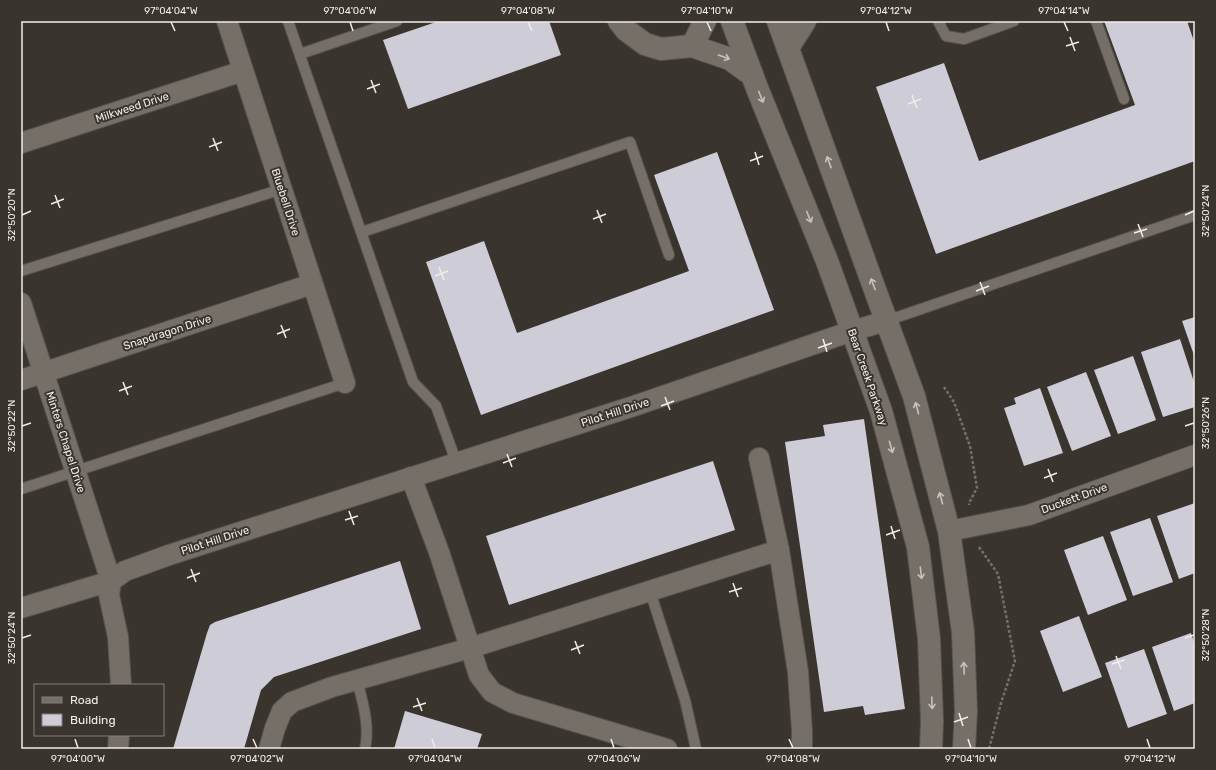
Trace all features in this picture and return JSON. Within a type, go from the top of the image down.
[{"type":"street","name":"Bluebell Drive","points":[[227,21],[345,383]]},
{"type":"street","points":[[619,21],[626,30],[645,44],[661,49],[692,46],[730,59],[752,75]]},
{"type":"street","points":[[692,46],[705,21]]},
{"type":"street","name":"Bear Creek Parkway","points":[[732,21],[752,75],[827,261],[881,411],[918,547],[929,638],[932,721],[931,749]]},
{"type":"street","points":[[778,21],[914,396],[949,531],[963,632],[966,711],[964,749]]},
{"type":"street","points":[[788,48],[805,21]]},
{"type":"street","name":"Milkweed Drive","points":[[21,143],[243,71]]},
{"type":"street","name":"Snapdragon Drive","points":[[21,380],[312,284]]},
{"type":"street","name":"Minters Chapel Drive","points":[[21,303],[111,580],[110,595],[118,637],[121,684]]},
{"type":"street","name":"Pilot Hill Drive","points":[[21,608],[111,580],[125,571],[169,555],[411,477],[457,464],[634,406],[852,330],[886,321]]},
{"type":"street","name":"Duckett Drive","points":[[949,531],[1029,515],[1195,455]]},
{"type":"street","points":[[759,458],[779,550],[798,672],[802,749]]},
{"type":"street","points":[[411,477],[439,552],[479,675],[492,692],[513,703],[667,749]]},
{"type":"street","points":[[269,749],[282,710],[292,702],[332,687],[470,648],[779,550]]},
{"type":"street","points":[[118,749],[119,736]]},
{"type":"lane","points":[[288,21],[414,382],[436,406],[457,464]]},
{"type":"lane","points":[[300,54],[398,21]]},
{"type":"lane","points":[[938,21],[946,36],[964,39],[1014,21]]},
{"type":"lane","points":[[1096,21],[1124,99]]},
{"type":"lane","points":[[362,232],[630,142],[669,255]]},
{"type":"lane","points":[[21,271],[282,190]]},
{"type":"lane","points":[[886,321],[1195,215]]},
{"type":"lane","points":[[21,489],[345,383]]},
{"type":"lane","points":[[650,591],[685,700],[696,749]]},
{"type":"lane","points":[[357,680],[366,717],[367,730],[365,749]]},
{"type":"path","points":[[944,386],[954,402],[970,446],[977,488],[969,503],[973,526],[977,544],[998,574],[1015,661],[1001,703],[990,749]]},
{"type":"building","points":[[439,21],[549,21],[561,55],[408,109],[383,40]]},
{"type":"building","points":[[1104,21],[1187,21],[1195,44],[1195,161],[936,254],[876,87],[944,63],[979,161],[1135,105]]},
{"type":"building","points":[[717,152],[774,310],[481,415],[426,262],[484,241],[517,333],[689,271],[654,175]]},
{"type":"building","points":[[1195,317],[1195,358],[1182,321]]},
{"type":"building","points":[[1180,339],[1195,385],[1195,407],[1163,417],[1141,352]]},
{"type":"building","points":[[1133,356],[1156,420],[1118,434],[1094,370]]},
{"type":"building","points":[[1086,372],[1111,436],[1072,451],[1047,387]]},
{"type":"building","points":[[1040,388],[1063,453],[1024,466],[1004,408],[1016,404],[1014,398]]},
{"type":"building","points":[[864,419],[905,709],[865,715],[863,706],[824,712],[785,442],[825,436],[823,425]]},
{"type":"building","points":[[713,461],[735,530],[509,605],[486,536]]},
{"type":"building","points":[[1195,503],[1195,573],[1179,579],[1157,516]]},
{"type":"building","points":[[1150,518],[1173,582],[1133,596],[1110,532]]},
{"type":"building","points":[[1103,536],[1127,600],[1088,615],[1064,550]]},
{"type":"building","points":[[400,561],[421,629],[274,677],[261,690],[244,749],[173,749],[210,625],[215,622]]},
{"type":"building","points":[[1079,616],[1102,677],[1063,692],[1040,631]]},
{"type":"building","points":[[1191,633],[1195,645],[1195,703],[1174,711],[1152,647]]},
{"type":"building","points":[[1144,649],[1167,714],[1128,728],[1105,663]]},
{"type":"building","points":[[405,711],[482,734],[477,749],[394,749]]}]
